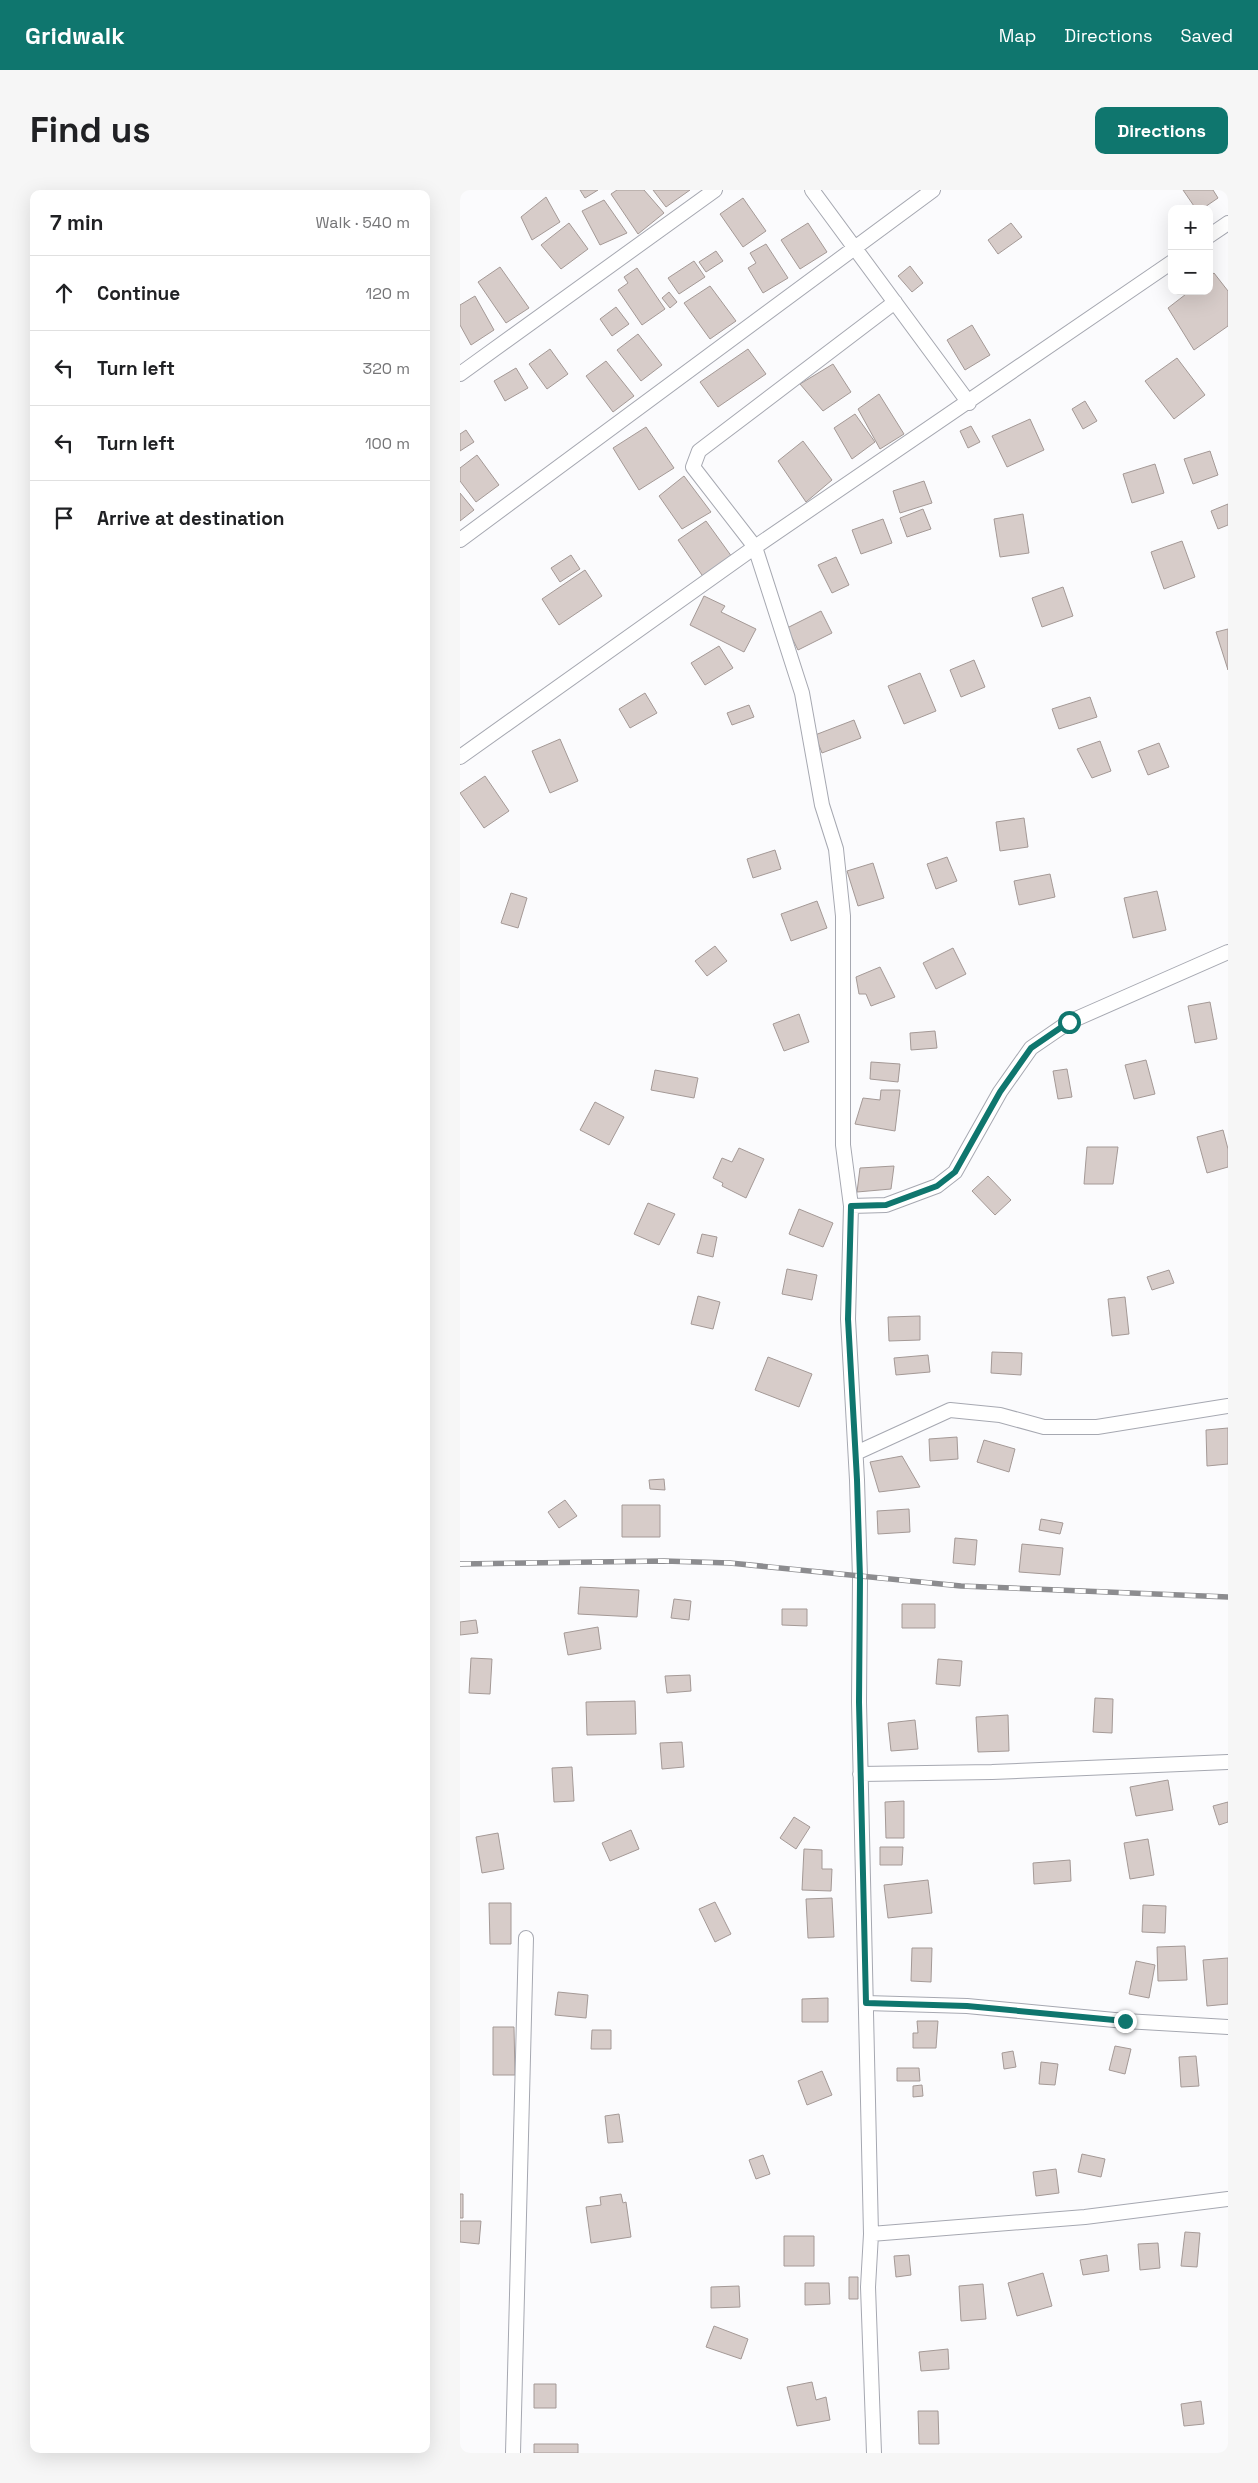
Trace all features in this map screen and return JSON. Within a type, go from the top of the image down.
[{"type":"street","points":[[460,374],[715,190]]},
{"type":"street","points":[[812,190],[969,403]]},
{"type":"street","points":[[460,540],[933,190]]},
{"type":"street","points":[[1213,233],[1228,223]]},
{"type":"street","points":[[460,757],[755,547],[969,403],[1168,265]]},
{"type":"street","points":[[874,2453],[868,2286],[871,2234],[860,1774],[860,1578],[856,1453],[848,1319],[851,1206],[843,1145],[843,916],[836,848],[822,805],[802,693],[755,547],[693,467],[699,451],[895,302]]},
{"type":"street","points":[[851,1206],[886,1205],[937,1186],[955,1172],[1000,1092],[1031,1048],[1069,1022],[1228,952]]},
{"type":"street","points":[[856,1453],[950,1410],[1000,1416],[1044,1427],[1097,1427],[1228,1406]]},
{"type":"street","points":[[860,1774],[992,1772],[1228,1762]]},
{"type":"street","points":[[513,2453],[526,1938]]},
{"type":"street","points":[[866,2003],[967,2006],[1125,2021],[1228,2027]]},
{"type":"street","points":[[871,2234],[1085,2217],[1228,2199]]},
{"type":"building","points":[[580,190],[598,190],[585,198]]},
{"type":"building","points":[[617,190],[644,190],[664,213],[638,234],[611,194]]},
{"type":"building","points":[[653,190],[690,190],[666,207]]},
{"type":"building","points":[[1183,190],[1213,190],[1218,198],[1208,205],[1193,205]]},
{"type":"building","points":[[546,197],[560,222],[532,240],[521,217]]},
{"type":"building","points":[[743,198],[766,231],[743,247],[720,214]]},
{"type":"building","points":[[604,200],[627,233],[600,245],[582,211]]},
{"type":"building","points":[[569,223],[588,249],[561,269],[541,245]]},
{"type":"building","points":[[808,223],[827,252],[800,269],[781,240]]},
{"type":"building","points":[[1011,223],[1022,237],[998,254],[988,240]]},
{"type":"building","points":[[766,244],[788,278],[763,293],[748,268],[756,263],[750,253]]},
{"type":"building","points":[[716,251],[723,261],[706,272],[699,262]]},
{"type":"building","points":[[694,261],[705,277],[679,294],[668,278]]},
{"type":"building","points":[[910,266],[923,283],[912,292],[898,276]]},
{"type":"building","points":[[500,267],[529,308],[506,323],[478,282]]},
{"type":"building","points":[[637,268],[665,309],[642,325],[618,290],[628,283],[624,277]]},
{"type":"building","points":[[1213,274],[1228,291],[1228,326],[1194,350],[1168,308],[1185,295],[1213,295]]},
{"type":"building","points":[[710,286],[736,321],[710,339],[684,303]]},
{"type":"building","points":[[669,292],[677,302],[670,308],[662,298]]},
{"type":"building","points":[[475,296],[494,330],[471,345],[460,325],[460,305]]},
{"type":"building","points":[[616,307],[629,324],[612,336],[600,319]]},
{"type":"building","points":[[972,325],[990,355],[965,370],[947,340]]},
{"type":"building","points":[[638,334],[662,365],[641,381],[617,350]]},
{"type":"building","points":[[550,349],[568,374],[547,389],[529,364]]},
{"type":"building","points":[[748,349],[766,374],[718,407],[700,382]]},
{"type":"building","points":[[1177,358],[1205,395],[1174,419],[1145,381]]},
{"type":"building","points":[[606,361],[634,396],[613,412],[586,376]]},
{"type":"building","points":[[833,364],[851,392],[823,411],[800,384]]},
{"type":"building","points":[[516,368],[528,388],[505,401],[494,381]]},
{"type":"building","points":[[879,394],[904,434],[880,449],[858,409]]},
{"type":"building","points":[[1085,401],[1097,421],[1083,429],[1072,409]]},
{"type":"building","points":[[855,414],[875,442],[852,459],[834,428]]},
{"type":"building","points":[[1030,419],[1044,450],[1007,467],[992,436]]},
{"type":"building","points":[[971,426],[980,442],[968,448],[960,431]]},
{"type":"building","points":[[646,427],[674,468],[639,490],[613,448]]},
{"type":"building","points":[[466,430],[474,442],[460,451],[460,434]]},
{"type":"building","points":[[803,441],[832,480],[806,502],[778,461]]},
{"type":"building","points":[[1210,451],[1218,475],[1193,484],[1184,459]]},
{"type":"building","points":[[477,455],[499,485],[476,502],[460,481],[460,468]]},
{"type":"building","points":[[1155,464],[1164,493],[1132,503],[1123,474]]},
{"type":"building","points":[[684,476],[711,512],[682,529],[659,496]]},
{"type":"building","points":[[924,481],[932,503],[900,513],[893,491]]},
{"type":"building","points":[[460,493],[474,510],[460,521]]},
{"type":"building","points":[[1228,504],[1228,525],[1218,529],[1211,511]]},
{"type":"building","points":[[923,509],[931,529],[907,537],[900,518]]},
{"type":"building","points":[[1023,514],[1029,553],[1000,557],[994,519]]},
{"type":"building","points":[[883,519],[892,543],[861,554],[852,530]]},
{"type":"building","points":[[706,521],[732,557],[704,578],[678,540]]},
{"type":"building","points":[[1182,541],[1195,577],[1164,589],[1151,552]]},
{"type":"building","points":[[571,555],[580,569],[560,582],[551,568]]},
{"type":"building","points":[[836,557],[849,585],[832,593],[818,565]]},
{"type":"building","points":[[585,570],[602,596],[559,625],[542,599]]},
{"type":"building","points":[[1063,587],[1073,616],[1042,627],[1032,598]]},
{"type":"building","points":[[704,596],[725,606],[721,612],[756,629],[744,652],[690,625]]},
{"type":"building","points":[[821,611],[832,633],[798,650],[787,628]]},
{"type":"building","points":[[1228,629],[1228,670],[1216,632]]},
{"type":"building","points":[[719,646],[733,668],[705,685],[691,663]]},
{"type":"building","points":[[974,660],[985,687],[961,697],[950,670]]},
{"type":"building","points":[[920,673],[936,711],[904,724],[888,686]]},
{"type":"building","points":[[645,693],[657,713],[630,728],[619,709]]},
{"type":"building","points":[[1090,697],[1097,717],[1059,729],[1052,709]]},
{"type":"building","points":[[749,705],[754,717],[732,725],[727,713]]},
{"type":"building","points":[[854,720],[861,738],[822,753],[815,735]]},
{"type":"building","points":[[560,739],[578,781],[550,793],[532,751]]},
{"type":"building","points":[[1100,741],[1111,771],[1092,778],[1077,749]]},
{"type":"building","points":[[1159,743],[1169,767],[1148,775],[1138,751]]},
{"type":"building","points":[[485,776],[509,811],[484,828],[460,793]]},
{"type":"building","points":[[1024,818],[1028,847],[1000,851],[996,822]]},
{"type":"building","points":[[775,850],[781,869],[753,878],[747,859]]},
{"type":"building","points":[[947,857],[957,881],[936,889],[927,864]]},
{"type":"building","points":[[873,863],[884,898],[858,906],[847,871]]},
{"type":"building","points":[[1050,874],[1055,897],[1019,905],[1014,881]]},
{"type":"building","points":[[1157,891],[1166,930],[1133,938],[1124,898]]},
{"type":"building","points":[[511,893],[527,898],[518,928],[501,923]]},
{"type":"building","points":[[817,901],[827,928],[791,941],[781,914]]},
{"type":"building","points":[[715,946],[727,961],[707,976],[695,961]]},
{"type":"building","points":[[953,948],[966,974],[936,989],[923,963]]},
{"type":"building","points":[[880,967],[895,997],[871,1006],[866,994],[859,994],[856,977]]},
{"type":"building","points":[[1210,1002],[1217,1039],[1195,1043],[1188,1006]]},
{"type":"building","points":[[799,1014],[809,1042],[784,1051],[773,1024]]},
{"type":"building","points":[[935,1031],[937,1048],[911,1050],[910,1033]]},
{"type":"building","points":[[1146,1060],[1155,1094],[1134,1099],[1125,1065]]},
{"type":"building","points":[[871,1062],[900,1064],[898,1082],[870,1079]]},
{"type":"building","points":[[1067,1069],[1072,1097],[1058,1099],[1053,1071]]},
{"type":"building","points":[[655,1070],[698,1078],[694,1098],[651,1090]]},
{"type":"building","points":[[881,1090],[900,1090],[895,1131],[855,1124],[863,1098],[880,1100]]},
{"type":"building","points":[[595,1102],[624,1117],[609,1145],[580,1130]]},
{"type":"building","points":[[1223,1130],[1228,1149],[1228,1167],[1207,1173],[1197,1137]]},
{"type":"building","points":[[1087,1147],[1118,1147],[1113,1184],[1084,1184]]},
{"type":"building","points":[[739,1148],[764,1159],[746,1198],[722,1186],[723,1183],[713,1178],[722,1158],[732,1162]]},
{"type":"building","points":[[894,1166],[891,1189],[857,1192],[860,1168]]},
{"type":"building","points":[[988,1176],[1011,1200],[995,1215],[972,1191]]},
{"type":"building","points":[[648,1203],[675,1214],[659,1245],[634,1234]]},
{"type":"building","points":[[799,1209],[833,1223],[823,1247],[789,1234]]},
{"type":"building","points":[[702,1234],[717,1237],[713,1257],[697,1253]]},
{"type":"building","points":[[787,1269],[817,1275],[812,1300],[782,1294]]},
{"type":"building","points":[[1169,1270],[1174,1283],[1152,1290],[1147,1277]]},
{"type":"building","points":[[698,1296],[720,1302],[713,1329],[691,1324]]},
{"type":"building","points":[[1125,1297],[1129,1334],[1112,1336],[1108,1299]]},
{"type":"building","points":[[920,1316],[920,1340],[889,1341],[888,1317]]},
{"type":"building","points":[[992,1352],[1022,1353],[1021,1375],[991,1373]]},
{"type":"building","points":[[928,1355],[930,1372],[896,1375],[894,1358]]},
{"type":"building","points":[[768,1357],[812,1374],[799,1407],[755,1390]]},
{"type":"building","points":[[1228,1428],[1228,1464],[1207,1466],[1206,1430]]},
{"type":"building","points":[[957,1437],[958,1459],[930,1461],[929,1439]]},
{"type":"building","points":[[984,1440],[1015,1449],[1009,1472],[977,1462]]},
{"type":"building","points":[[902,1456],[920,1487],[879,1492],[870,1462]]},
{"type":"building","points":[[664,1479],[665,1490],[650,1489],[649,1480]]},
{"type":"building","points":[[565,1500],[577,1516],[559,1528],[548,1512]]},
{"type":"building","points":[[622,1505],[660,1505],[660,1537],[622,1537]]},
{"type":"building","points":[[909,1509],[910,1532],[878,1534],[877,1511]]},
{"type":"building","points":[[1041,1519],[1063,1523],[1060,1534],[1039,1530]]},
{"type":"building","points":[[955,1538],[977,1540],[975,1565],[953,1563]]},
{"type":"building","points":[[1022,1544],[1063,1548],[1060,1575],[1019,1572]]},
{"type":"building","points":[[580,1587],[639,1590],[637,1617],[578,1614]]},
{"type":"building","points":[[674,1599],[691,1601],[689,1620],[671,1618]]},
{"type":"building","points":[[902,1604],[935,1604],[935,1628],[902,1628]]},
{"type":"building","points":[[782,1609],[807,1609],[807,1626],[782,1625]]},
{"type":"building","points":[[476,1620],[478,1633],[460,1635],[460,1622]]},
{"type":"building","points":[[598,1627],[601,1649],[568,1655],[564,1633]]},
{"type":"building","points":[[471,1658],[492,1659],[490,1694],[469,1693]]},
{"type":"building","points":[[938,1659],[962,1661],[960,1686],[936,1684]]},
{"type":"building","points":[[690,1675],[691,1691],[667,1693],[665,1676]]},
{"type":"building","points":[[1095,1698],[1113,1699],[1112,1733],[1093,1732]]},
{"type":"building","points":[[635,1701],[636,1734],[587,1735],[586,1702]]},
{"type":"building","points":[[1008,1715],[1009,1751],[978,1752],[976,1717]]},
{"type":"building","points":[[915,1720],[918,1749],[891,1751],[888,1723]]},
{"type":"building","points":[[682,1742],[684,1767],[662,1769],[660,1743]]},
{"type":"building","points":[[572,1767],[574,1801],[554,1802],[552,1768]]},
{"type":"building","points":[[1168,1780],[1173,1810],[1136,1816],[1130,1787]]},
{"type":"building","points":[[904,1801],[904,1838],[886,1838],[885,1802]]},
{"type":"building","points":[[1228,1802],[1228,1822],[1219,1825],[1213,1806]]},
{"type":"building","points":[[794,1817],[810,1827],[796,1849],[780,1838]]},
{"type":"building","points":[[631,1830],[639,1849],[610,1861],[602,1843]]},
{"type":"building","points":[[498,1833],[504,1869],[482,1873],[476,1837]]},
{"type":"building","points":[[1148,1839],[1154,1875],[1130,1879],[1124,1843]]},
{"type":"building","points":[[880,1847],[903,1847],[902,1865],[880,1865]]},
{"type":"building","points":[[804,1849],[822,1850],[822,1869],[832,1869],[831,1891],[802,1890]]},
{"type":"building","points":[[1070,1860],[1071,1881],[1034,1884],[1033,1863]]},
{"type":"building","points":[[928,1880],[932,1913],[888,1918],[884,1885]]},
{"type":"building","points":[[832,1898],[834,1937],[808,1938],[806,1899]]},
{"type":"building","points":[[715,1902],[731,1934],[715,1942],[699,1909]]},
{"type":"building","points":[[489,1903],[511,1903],[511,1944],[490,1944]]},
{"type":"building","points":[[1143,1905],[1166,1906],[1165,1933],[1142,1932]]},
{"type":"building","points":[[1185,1946],[1187,1980],[1158,1981],[1157,1947]]},
{"type":"building","points":[[912,1948],[932,1948],[931,1982],[911,1981]]},
{"type":"building","points":[[1228,1958],[1228,2004],[1207,2006],[1203,1960]]},
{"type":"building","points":[[1136,1961],[1155,1965],[1149,1998],[1129,1994]]},
{"type":"building","points":[[558,1992],[588,1995],[586,2018],[555,2015]]},
{"type":"building","points":[[828,1998],[828,2022],[802,2022],[802,1999]]},
{"type":"building","points":[[917,2021],[938,2021],[936,2048],[913,2048],[913,2033],[918,2033]]},
{"type":"building","points":[[493,2027],[514,2027],[515,2075],[493,2075]]},
{"type":"building","points":[[592,2030],[611,2030],[611,2049],[591,2049]]},
{"type":"building","points":[[1115,2046],[1131,2049],[1125,2074],[1109,2070]]},
{"type":"building","points":[[1013,2051],[1016,2067],[1004,2069],[1002,2053]]},
{"type":"building","points":[[1196,2056],[1199,2086],[1181,2087],[1179,2057]]},
{"type":"building","points":[[1041,2062],[1058,2064],[1055,2085],[1039,2084]]},
{"type":"building","points":[[897,2068],[919,2068],[920,2081],[897,2081]]},
{"type":"building","points":[[822,2071],[832,2095],[807,2105],[798,2081]]},
{"type":"building","points":[[922,2085],[923,2096],[913,2097],[913,2086]]},
{"type":"building","points":[[619,2114],[623,2142],[608,2143],[605,2116]]},
{"type":"building","points":[[1082,2154],[1105,2159],[1101,2177],[1078,2172]]},
{"type":"building","points":[[763,2155],[770,2174],[756,2179],[749,2160]]},
{"type":"building","points":[[1056,2169],[1059,2193],[1036,2196],[1033,2172]]},
{"type":"building","points":[[460,2194],[463,2194],[463,2218],[460,2218]]},
{"type":"building","points":[[621,2194],[623,2203],[626,2202],[631,2237],[591,2243],[586,2207],[601,2205],[600,2197]]},
{"type":"building","points":[[460,2221],[481,2221],[479,2244],[460,2242]]},
{"type":"building","points":[[1185,2232],[1200,2233],[1197,2267],[1181,2266]]},
{"type":"building","points":[[784,2236],[814,2236],[814,2266],[784,2266]]},
{"type":"building","points":[[1158,2243],[1160,2268],[1140,2270],[1138,2244]]},
{"type":"building","points":[[909,2255],[911,2275],[896,2277],[894,2256]]},
{"type":"building","points":[[1107,2255],[1109,2271],[1083,2275],[1080,2260]]},
{"type":"building","points":[[1043,2273],[1052,2306],[1017,2316],[1008,2283]]},
{"type":"building","points":[[849,2277],[858,2277],[858,2299],[849,2299]]},
{"type":"building","points":[[805,2283],[829,2283],[830,2304],[805,2305]]},
{"type":"building","points":[[983,2284],[986,2319],[961,2321],[959,2286]]},
{"type":"building","points":[[739,2286],[740,2307],[711,2308],[711,2287]]},
{"type":"building","points":[[714,2326],[748,2339],[741,2359],[706,2347]]},
{"type":"building","points":[[948,2349],[949,2369],[921,2371],[919,2352]]},
{"type":"building","points":[[812,2382],[816,2400],[826,2397],[830,2420],[797,2426],[787,2387]]},
{"type":"building","points":[[534,2384],[556,2384],[556,2408],[534,2408]]},
{"type":"building","points":[[1201,2401],[1204,2424],[1184,2426],[1181,2404]]},
{"type":"building","points":[[918,2411],[938,2411],[939,2444],[919,2444]]},
{"type":"building","points":[[534,2444],[578,2444],[578,2453],[534,2453]]},
{"type":"railway","points":[[460,1564],[664,1561],[730,1563],[961,1586],[1228,1597]]},
{"type":"route","points":[[1069,1022],[1031,1048],[1000,1092],[955,1172],[937,1186],[886,1205],[851,1206],[848,1319],[857,1480],[860,1578],[859,1702],[866,2003],[967,2006],[1125,2021]]}]
